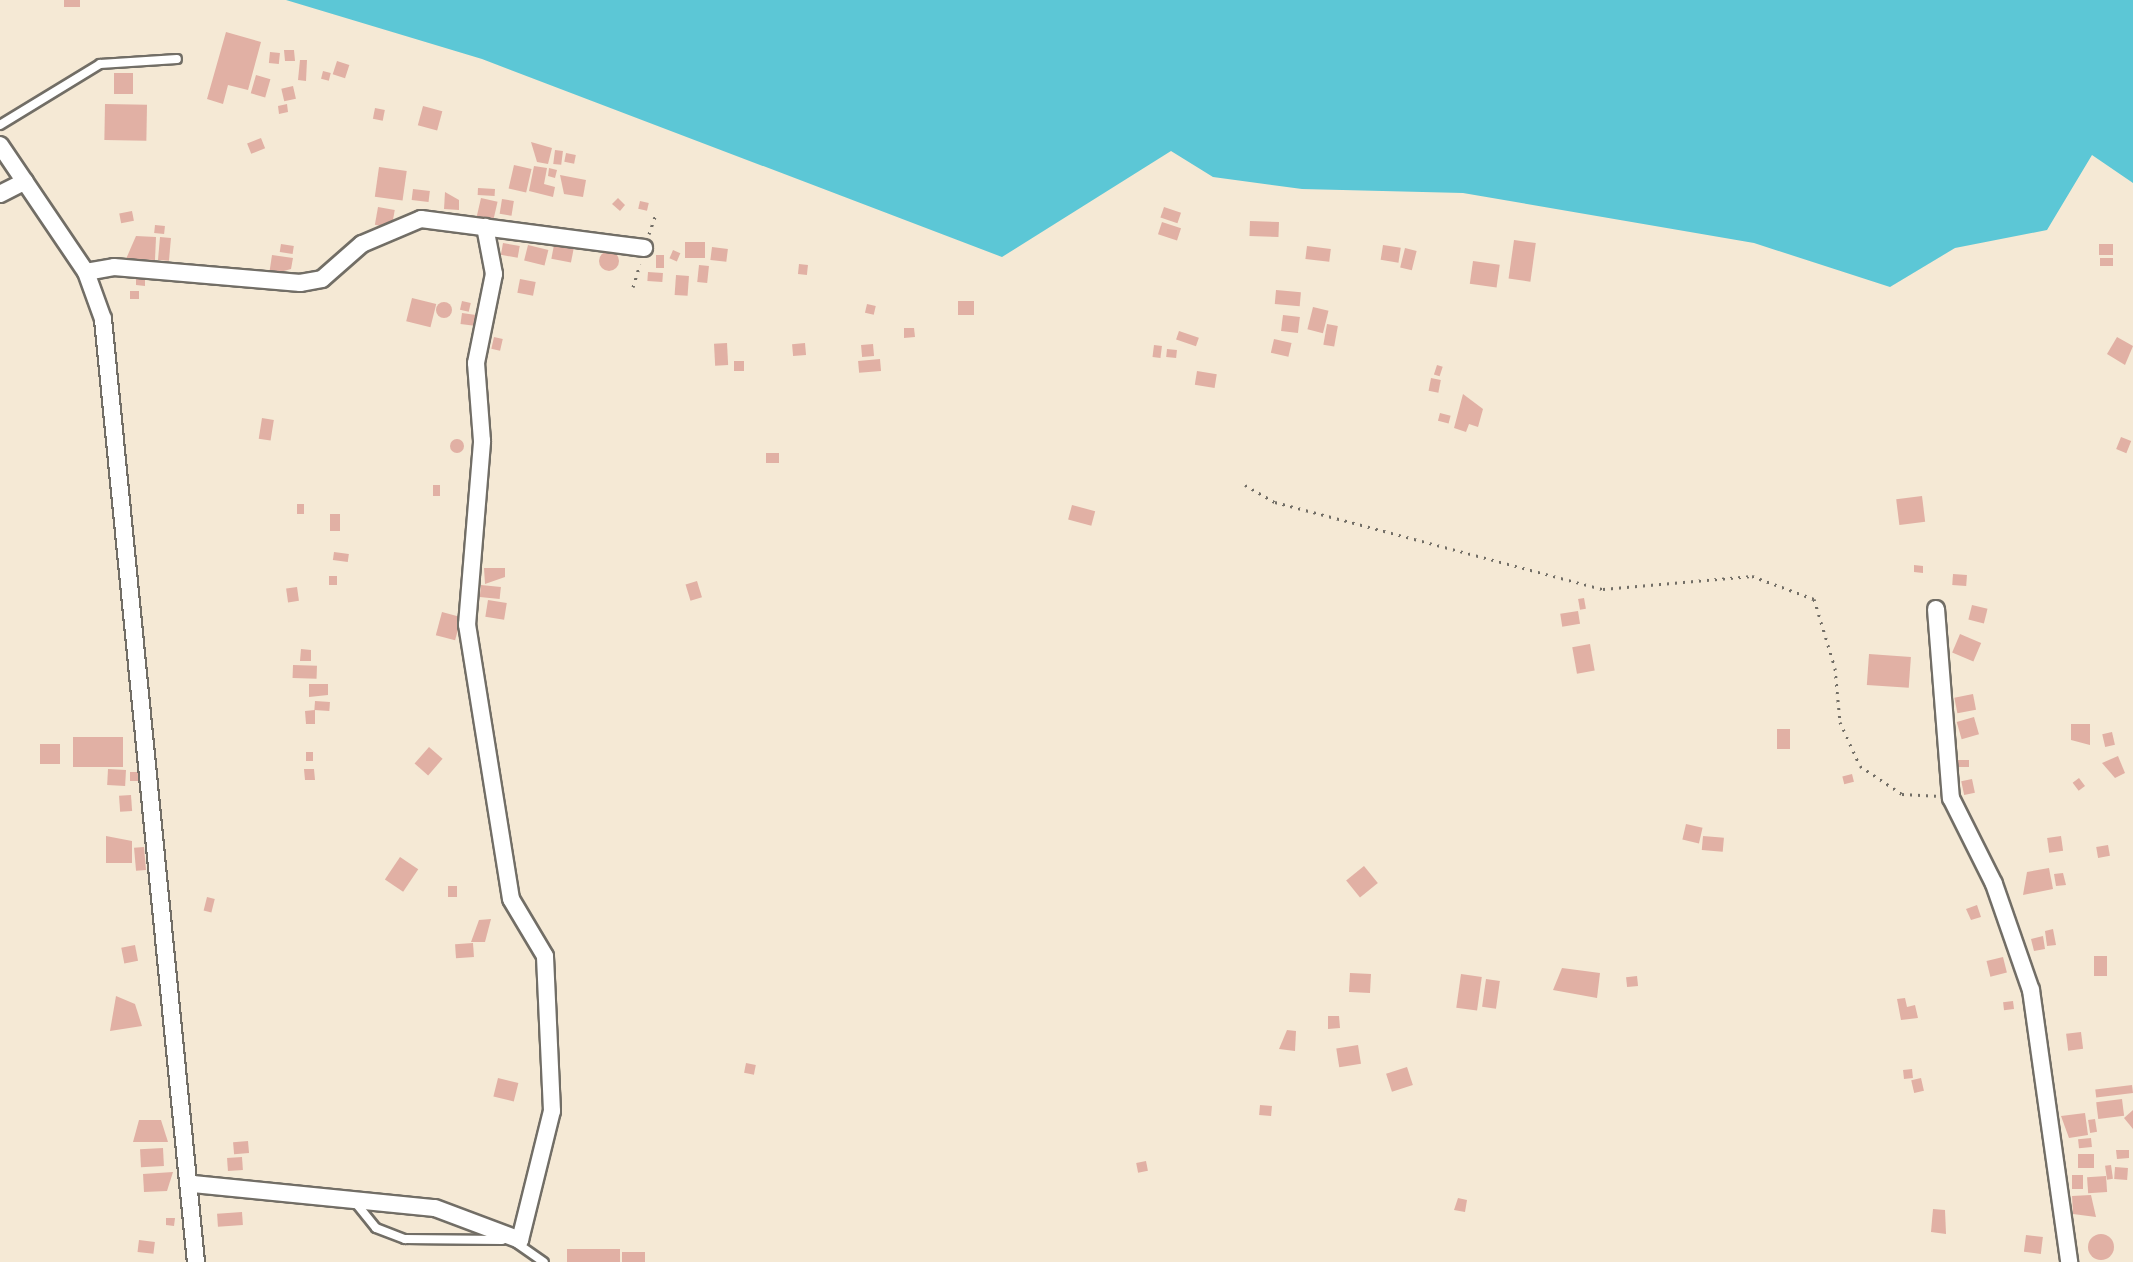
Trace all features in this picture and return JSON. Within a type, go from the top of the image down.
[{"type":"street","points":[[0,145],[86,272],[103,319],[193,1184],[196,1262]]},
{"type":"street","points":[[0,194],[25,181]]},
{"type":"street","points":[[86,272],[114,267],[300,283],[322,279],[362,244],[421,219],[644,248]]},
{"type":"street","points":[[193,1184],[435,1208],[520,1241],[552,1111],[545,956],[511,899],[467,625],[482,441],[476,363],[494,274],[485,227]]},
{"type":"street","points":[[1936,609],[1951,798],[1994,884],[2031,990],[2069,1262]]},
{"type":"lane","points":[[0,125],[100,64],[177,59]]},
{"type":"lane","points":[[354,1201],[376,1228],[405,1239],[520,1241],[544,1262]]},
{"type":"path","points":[[1245,485],[1275,502],[1603,589],[1752,576],[1814,599],[1835,668],[1840,722],[1860,766],[1902,794],[1951,798]]},
{"type":"water","points":[[286,0],[2133,0],[2133,183],[2092,155],[2047,230],[1955,248],[1890,287],[1754,243],[1463,193],[1302,189],[1213,177],[1171,151],[1002,257],[482,59]]},
{"type":"building","points":[[64,0],[80,0],[80,7],[64,7]]},
{"type":"building","points":[[226,32],[261,42],[248,90],[228,85],[223,104],[207,99]]},
{"type":"building","points":[[284,50],[294,50],[295,61],[285,61]]},
{"type":"building","points":[[270,52],[280,53],[279,64],[269,63]]},
{"type":"building","points":[[300,60],[307,60],[306,81],[298,80]]},
{"type":"building","points":[[337,61],[349,65],[345,78],[333,74]]},
{"type":"building","points":[[323,71],[331,73],[329,81],[321,79]]},
{"type":"building","points":[[114,73],[133,73],[133,94],[114,94]]},
{"type":"building","points":[[256,75],[270,79],[265,97],[251,93]]},
{"type":"building","points":[[293,86],[296,99],[284,101],[281,89]]},
{"type":"building","points":[[105,104],[147,105],[146,141],[104,140]]},
{"type":"building","points":[[287,104],[288,112],[279,114],[278,106]]},
{"type":"building","points":[[423,106],[442,111],[437,130],[418,125]]},
{"type":"building","points":[[375,108],[385,110],[383,121],[373,119]]},
{"type":"building","points":[[261,138],[265,148],[251,154],[247,144]]},
{"type":"building","points":[[531,142],[552,148],[548,164],[537,162]]},
{"type":"building","points":[[555,150],[563,151],[561,165],[553,164]]},
{"type":"building","points":[[566,153],[576,155],[574,164],[564,162]]},
{"type":"building","points":[[514,165],[532,169],[526,192],[509,188]]},
{"type":"building","points":[[534,166],[547,168],[544,184],[555,187],[553,197],[529,191]]},
{"type":"building","points":[[379,167],[407,171],[403,201],[375,197]]},
{"type":"building","points":[[549,168],[557,170],[555,178],[548,176]]},
{"type":"building","points":[[560,175],[586,180],[583,197],[564,194]]},
{"type":"building","points":[[478,188],[495,189],[495,196],[478,195]]},
{"type":"building","points":[[413,189],[430,191],[429,202],[412,200]]},
{"type":"building","points":[[445,192],[459,200],[459,210],[444,209]]},
{"type":"building","points":[[481,198],[498,202],[493,221],[477,217]]},
{"type":"building","points":[[618,198],[625,205],[620,211],[612,204]]},
{"type":"building","points":[[502,199],[514,201],[512,216],[500,214]]},
{"type":"building","points":[[640,201],[649,203],[647,211],[638,209]]},
{"type":"building","points":[[378,207],[395,210],[392,228],[375,225]]},
{"type":"building","points":[[1164,207],[1181,213],[1177,223],[1160,217]]},
{"type":"building","points":[[132,211],[134,221],[121,223],[119,213]]},
{"type":"building","points":[[1250,221],[1279,222],[1278,237],[1249,236]]},
{"type":"building","points":[[1162,222],[1181,228],[1177,241],[1158,234]]},
{"type":"building","points":[[155,225],[165,226],[164,234],[154,233]]},
{"type":"building","points":[[136,236],[156,237],[155,260],[126,259]]},
{"type":"building","points":[[160,237],[171,238],[169,261],[158,260]]},
{"type":"building","points":[[1514,240],[1536,243],[1530,282],[1509,279]]},
{"type":"building","points":[[685,242],[705,242],[705,258],[685,258]]},
{"type":"building","points":[[503,243],[520,246],[518,258],[501,255]]},
{"type":"building","points":[[281,244],[294,246],[293,254],[280,252]]},
{"type":"building","points":[[2099,244],[2113,244],[2113,255],[2099,255]]},
{"type":"building","points":[[528,245],[548,250],[545,266],[524,261]]},
{"type":"building","points":[[554,245],[574,249],[571,263],[551,259]]},
{"type":"building","points":[[1383,245],[1401,248],[1398,263],[1381,260]]},
{"type":"building","points":[[1307,246],[1331,249],[1329,262],[1305,259]]},
{"type":"building","points":[[712,247],[728,249],[726,262],[710,260]]},
{"type":"building","points":[[1405,248],[1417,251],[1412,270],[1400,267]]},
{"type":"building","points":[[673,250],[680,253],[677,261],[669,258]]},
{"type":"building","points":[[609,251],[616,254],[619,261],[616,268],[609,271],[602,268],[599,261],[602,254]]},
{"type":"building","points":[[272,255],[293,258],[291,269],[269,275]]},
{"type":"building","points":[[656,255],[664,255],[664,268],[656,268]]},
{"type":"building","points":[[2100,258],[2113,258],[2113,266],[2100,266]]},
{"type":"building","points":[[1473,261],[1500,265],[1497,288],[1470,284]]},
{"type":"building","points":[[799,264],[808,265],[807,275],[798,274]]},
{"type":"building","points":[[699,265],[709,266],[707,283],[697,282]]},
{"type":"building","points":[[648,272],[663,273],[662,282],[647,281]]},
{"type":"building","points":[[676,275],[689,276],[688,296],[675,295]]},
{"type":"building","points":[[136,278],[145,279],[145,286],[136,285]]},
{"type":"building","points":[[520,279],[536,282],[533,296],[517,293]]},
{"type":"building","points":[[1276,290],[1301,292],[1300,306],[1275,304]]},
{"type":"building","points":[[130,291],[139,291],[139,299],[130,299]]},
{"type":"building","points":[[412,298],[436,304],[430,327],[406,321]]},
{"type":"building","points":[[462,301],[471,303],[469,312],[460,310]]},
{"type":"building","points":[[958,301],[974,301],[974,315],[958,315]]},
{"type":"building","points":[[441,302],[447,302],[452,310],[450,316],[441,318],[436,313],[436,307]]},
{"type":"building","points":[[867,304],[876,306],[874,315],[865,313]]},
{"type":"building","points":[[1313,307],[1329,311],[1323,333],[1307,329]]},
{"type":"building","points":[[462,313],[476,315],[474,326],[460,324]]},
{"type":"building","points":[[1283,315],[1300,317],[1298,333],[1281,331]]},
{"type":"building","points":[[1327,324],[1338,326],[1334,347],[1323,345]]},
{"type":"building","points":[[904,328],[914,328],[915,337],[904,338]]},
{"type":"building","points":[[1179,331],[1199,338],[1196,346],[1176,340]]},
{"type":"building","points":[[494,337],[503,339],[500,351],[491,349]]},
{"type":"building","points":[[2117,337],[2133,346],[2125,365],[2107,354]]},
{"type":"building","points":[[1274,339],[1292,343],[1288,357],[1271,353]]},
{"type":"building","points":[[727,343],[728,365],[715,366],[714,344]]},
{"type":"building","points":[[805,343],[806,355],[793,356],[792,344]]},
{"type":"building","points":[[873,344],[874,356],[862,357],[861,345]]},
{"type":"building","points":[[1154,345],[1162,346],[1160,358],[1153,357]]},
{"type":"building","points":[[1167,349],[1177,350],[1176,358],[1166,357]]},
{"type":"building","points":[[880,359],[881,371],[859,373],[858,361]]},
{"type":"building","points":[[734,361],[744,361],[744,371],[734,371]]},
{"type":"building","points":[[1437,365],[1443,367],[1440,376],[1434,375]]},
{"type":"building","points":[[1197,371],[1217,374],[1215,388],[1195,385]]},
{"type":"building","points":[[1431,378],[1441,380],[1438,393],[1429,391]]},
{"type":"building","points":[[1463,394],[1483,409],[1478,427],[1469,424],[1466,432],[1454,428]]},
{"type":"building","points":[[1440,413],[1451,416],[1449,424],[1438,421]]},
{"type":"building","points":[[262,418],[274,420],[271,441],[259,439]]},
{"type":"building","points":[[2121,437],[2131,441],[2126,453],[2116,449]]},
{"type":"building","points":[[457,439],[464,446],[457,453],[450,446]]},
{"type":"building","points":[[766,453],[779,453],[779,463],[766,463]]},
{"type":"building","points":[[433,485],[440,485],[440,496],[433,496]]},
{"type":"building","points":[[1922,496],[1925,522],[1899,525],[1896,499]]},
{"type":"building","points":[[297,504],[304,504],[304,514],[297,514]]},
{"type":"building","points":[[1072,505],[1095,511],[1091,526],[1068,519]]},
{"type":"building","points":[[330,514],[340,514],[340,531],[330,531]]},
{"type":"building","points":[[334,552],[349,554],[348,562],[333,560]]},
{"type":"building","points":[[1914,565],[1923,566],[1923,573],[1914,572]]},
{"type":"building","points":[[484,568],[505,568],[505,577],[485,584]]},
{"type":"building","points":[[1953,574],[1967,575],[1966,586],[1952,585]]},
{"type":"building","points":[[329,576],[337,576],[337,585],[329,585]]},
{"type":"building","points":[[697,581],[702,597],[690,601],[686,585]]},
{"type":"building","points":[[481,585],[501,587],[500,599],[480,597]]},
{"type":"building","points":[[297,587],[299,601],[288,602],[286,589]]},
{"type":"building","points":[[1584,598],[1586,609],[1580,610],[1578,599]]},
{"type":"building","points":[[488,600],[507,603],[504,620],[485,617]]},
{"type":"building","points":[[1972,605],[1988,609],[1984,623],[1968,620]]},
{"type":"building","points":[[1578,611],[1580,624],[1562,627],[1560,614]]},
{"type":"building","points":[[442,612],[461,617],[455,640],[436,635]]},
{"type":"building","points":[[1960,634],[1981,643],[1973,661],[1952,652]]},
{"type":"building","points":[[1590,644],[1595,671],[1577,674],[1572,647]]},
{"type":"building","points":[[301,649],[311,650],[311,661],[300,661]]},
{"type":"building","points":[[1869,654],[1911,657],[1909,688],[1867,685]]},
{"type":"building","points":[[293,665],[317,666],[317,679],[293,678]]},
{"type":"building","points":[[309,684],[328,684],[328,695],[309,697]]},
{"type":"building","points":[[1973,694],[1976,710],[1957,713],[1954,698]]},
{"type":"building","points":[[315,701],[330,702],[329,711],[314,710]]},
{"type":"building","points":[[315,710],[315,724],[306,724],[305,711]]},
{"type":"building","points":[[1974,717],[1979,734],[1962,739],[1957,722]]},
{"type":"building","points":[[2071,724],[2090,724],[2090,745],[2071,740]]},
{"type":"building","points":[[1777,729],[1790,729],[1790,749],[1777,749]]},
{"type":"building","points":[[2112,732],[2115,745],[2105,747],[2102,734]]},
{"type":"building","points":[[73,737],[123,737],[123,767],[73,767]]},
{"type":"building","points":[[40,744],[60,744],[60,764],[40,764]]},
{"type":"building","points":[[429,747],[443,759],[428,775],[415,764]]},
{"type":"building","points":[[306,752],[313,752],[313,761],[306,761]]},
{"type":"building","points":[[2118,756],[2125,773],[2115,778],[2102,763]]},
{"type":"building","points":[[1958,760],[1969,760],[1969,767],[1958,767]]},
{"type":"building","points":[[108,769],[126,770],[125,786],[107,785]]},
{"type":"building","points":[[304,769],[314,769],[315,780],[305,780]]},
{"type":"building","points":[[130,772],[139,772],[139,781],[130,781]]},
{"type":"building","points":[[1852,774],[1854,782],[1844,784],[1842,776]]},
{"type":"building","points":[[2079,778],[2085,786],[2079,791],[2073,783]]},
{"type":"building","points":[[1972,779],[1975,793],[1964,795],[1961,781]]},
{"type":"building","points":[[131,795],[132,811],[120,812],[119,796]]},
{"type":"building","points":[[1686,824],[1703,828],[1699,843],[1682,840]]},
{"type":"building","points":[[106,836],[132,841],[132,863],[106,863]]},
{"type":"building","points":[[1703,836],[1724,838],[1723,852],[1702,850]]},
{"type":"building","points":[[2061,836],[2063,851],[2049,853],[2047,838]]},
{"type":"building","points":[[2108,845],[2110,856],[2098,858],[2096,847]]},
{"type":"building","points":[[144,847],[146,870],[136,871],[134,848]]},
{"type":"building","points":[[400,857],[418,869],[403,892],[385,879]]},
{"type":"building","points":[[1364,866],[1378,883],[1360,898],[1346,880]]},
{"type":"building","points":[[2049,868],[2053,889],[2023,895],[2027,872]]},
{"type":"building","points":[[2063,873],[2066,885],[2056,886],[2054,874]]},
{"type":"building","points":[[448,886],[457,886],[457,897],[448,897]]},
{"type":"building","points":[[207,897],[215,899],[211,913],[204,911]]},
{"type":"building","points":[[1977,905],[1981,917],[1971,920],[1966,909]]},
{"type":"building","points":[[491,919],[485,942],[471,942],[479,920]]},
{"type":"building","points":[[2053,929],[2056,945],[2047,946],[2045,931]]},
{"type":"building","points":[[2043,936],[2045,949],[2034,951],[2031,939]]},
{"type":"building","points":[[473,943],[474,957],[456,958],[455,944]]},
{"type":"building","points":[[135,945],[138,961],[124,963],[121,948]]},
{"type":"building","points":[[2094,956],[2107,956],[2107,976],[2094,976]]},
{"type":"building","points":[[2003,957],[2007,973],[1990,977],[1987,961]]},
{"type":"building","points":[[1562,968],[1600,973],[1597,998],[1553,990]]},
{"type":"building","points":[[1350,973],[1371,974],[1370,993],[1349,992]]},
{"type":"building","points":[[1461,974],[1482,977],[1477,1011],[1456,1008]]},
{"type":"building","points":[[1637,976],[1638,986],[1627,987],[1626,977]]},
{"type":"building","points":[[1486,979],[1500,981],[1496,1009],[1482,1007]]},
{"type":"building","points":[[116,996],[135,1004],[142,1026],[110,1031]]},
{"type":"building","points":[[1905,998],[1907,1007],[1915,1005],[1918,1018],[1901,1020],[1897,999]]},
{"type":"building","points":[[2013,1001],[2014,1009],[2004,1010],[2003,1002]]},
{"type":"building","points":[[1328,1016],[1339,1016],[1340,1028],[1328,1029]]},
{"type":"building","points":[[1287,1030],[1296,1031],[1295,1051],[1279,1049]]},
{"type":"building","points":[[2081,1032],[2083,1049],[2068,1051],[2066,1034]]},
{"type":"building","points":[[1358,1045],[1361,1064],[1339,1067],[1336,1048]]},
{"type":"building","points":[[746,1063],[756,1065],[754,1075],[744,1073]]},
{"type":"building","points":[[1407,1067],[1413,1085],[1392,1092],[1386,1074]]},
{"type":"building","points":[[1912,1069],[1913,1078],[1904,1079],[1903,1070]]},
{"type":"building","points":[[498,1078],[518,1083],[514,1102],[493,1096]]},
{"type":"building","points":[[1921,1078],[1924,1091],[1914,1093],[1911,1080]]},
{"type":"building","points":[[2132,1085],[2133,1093],[2096,1097],[2095,1090]]},
{"type":"building","points":[[2122,1099],[2124,1116],[2098,1119],[2096,1102]]},
{"type":"building","points":[[1260,1105],[1272,1106],[1271,1116],[1259,1115]]},
{"type":"building","points":[[2133,1110],[2133,1129],[2124,1118]]},
{"type":"building","points":[[2085,1113],[2088,1135],[2069,1138],[2061,1116]]},
{"type":"building","points":[[2095,1119],[2097,1132],[2090,1133],[2088,1120]]},
{"type":"building","points":[[139,1120],[161,1120],[168,1142],[133,1142]]},
{"type":"building","points":[[2091,1138],[2092,1147],[2079,1148],[2078,1139]]},
{"type":"building","points":[[248,1141],[249,1153],[234,1154],[233,1142]]},
{"type":"building","points":[[163,1148],[164,1166],[141,1167],[140,1149]]},
{"type":"building","points":[[2116,1150],[2129,1150],[2129,1158],[2117,1159]]},
{"type":"building","points":[[2078,1154],[2094,1154],[2094,1168],[2078,1168]]},
{"type":"building","points":[[242,1157],[243,1170],[228,1171],[227,1158]]},
{"type":"building","points":[[1146,1161],[1148,1171],[1138,1173],[1136,1163]]},
{"type":"building","points":[[2111,1165],[2113,1179],[2107,1180],[2105,1166]]},
{"type":"building","points":[[2115,1167],[2128,1168],[2127,1180],[2114,1179]]},
{"type":"building","points":[[173,1172],[167,1191],[144,1192],[143,1174]]},
{"type":"building","points":[[2072,1175],[2083,1175],[2083,1189],[2072,1189]]},
{"type":"building","points":[[2106,1176],[2107,1192],[2088,1193],[2087,1177]]},
{"type":"building","points":[[2091,1195],[2096,1217],[2073,1214],[2072,1196]]},
{"type":"building","points":[[1458,1198],[1467,1200],[1465,1212],[1454,1210]]},
{"type":"building","points":[[1933,1209],[1945,1210],[1946,1234],[1931,1232]]},
{"type":"building","points":[[242,1212],[243,1225],[218,1227],[217,1214]]},
{"type":"building","points":[[166,1218],[175,1218],[174,1226],[166,1225]]},
{"type":"building","points":[[2101,1234],[2110,1238],[2114,1247],[2110,1256],[2101,1260],[2092,1256],[2088,1247],[2092,1238]]},
{"type":"building","points":[[2026,1235],[2043,1237],[2041,1254],[2024,1252]]},
{"type":"building","points":[[139,1240],[155,1242],[153,1254],[138,1252]]},
{"type":"building","points":[[567,1249],[620,1249],[620,1262],[567,1262]]},
{"type":"building","points":[[622,1252],[645,1252],[645,1262],[622,1262]]}]
